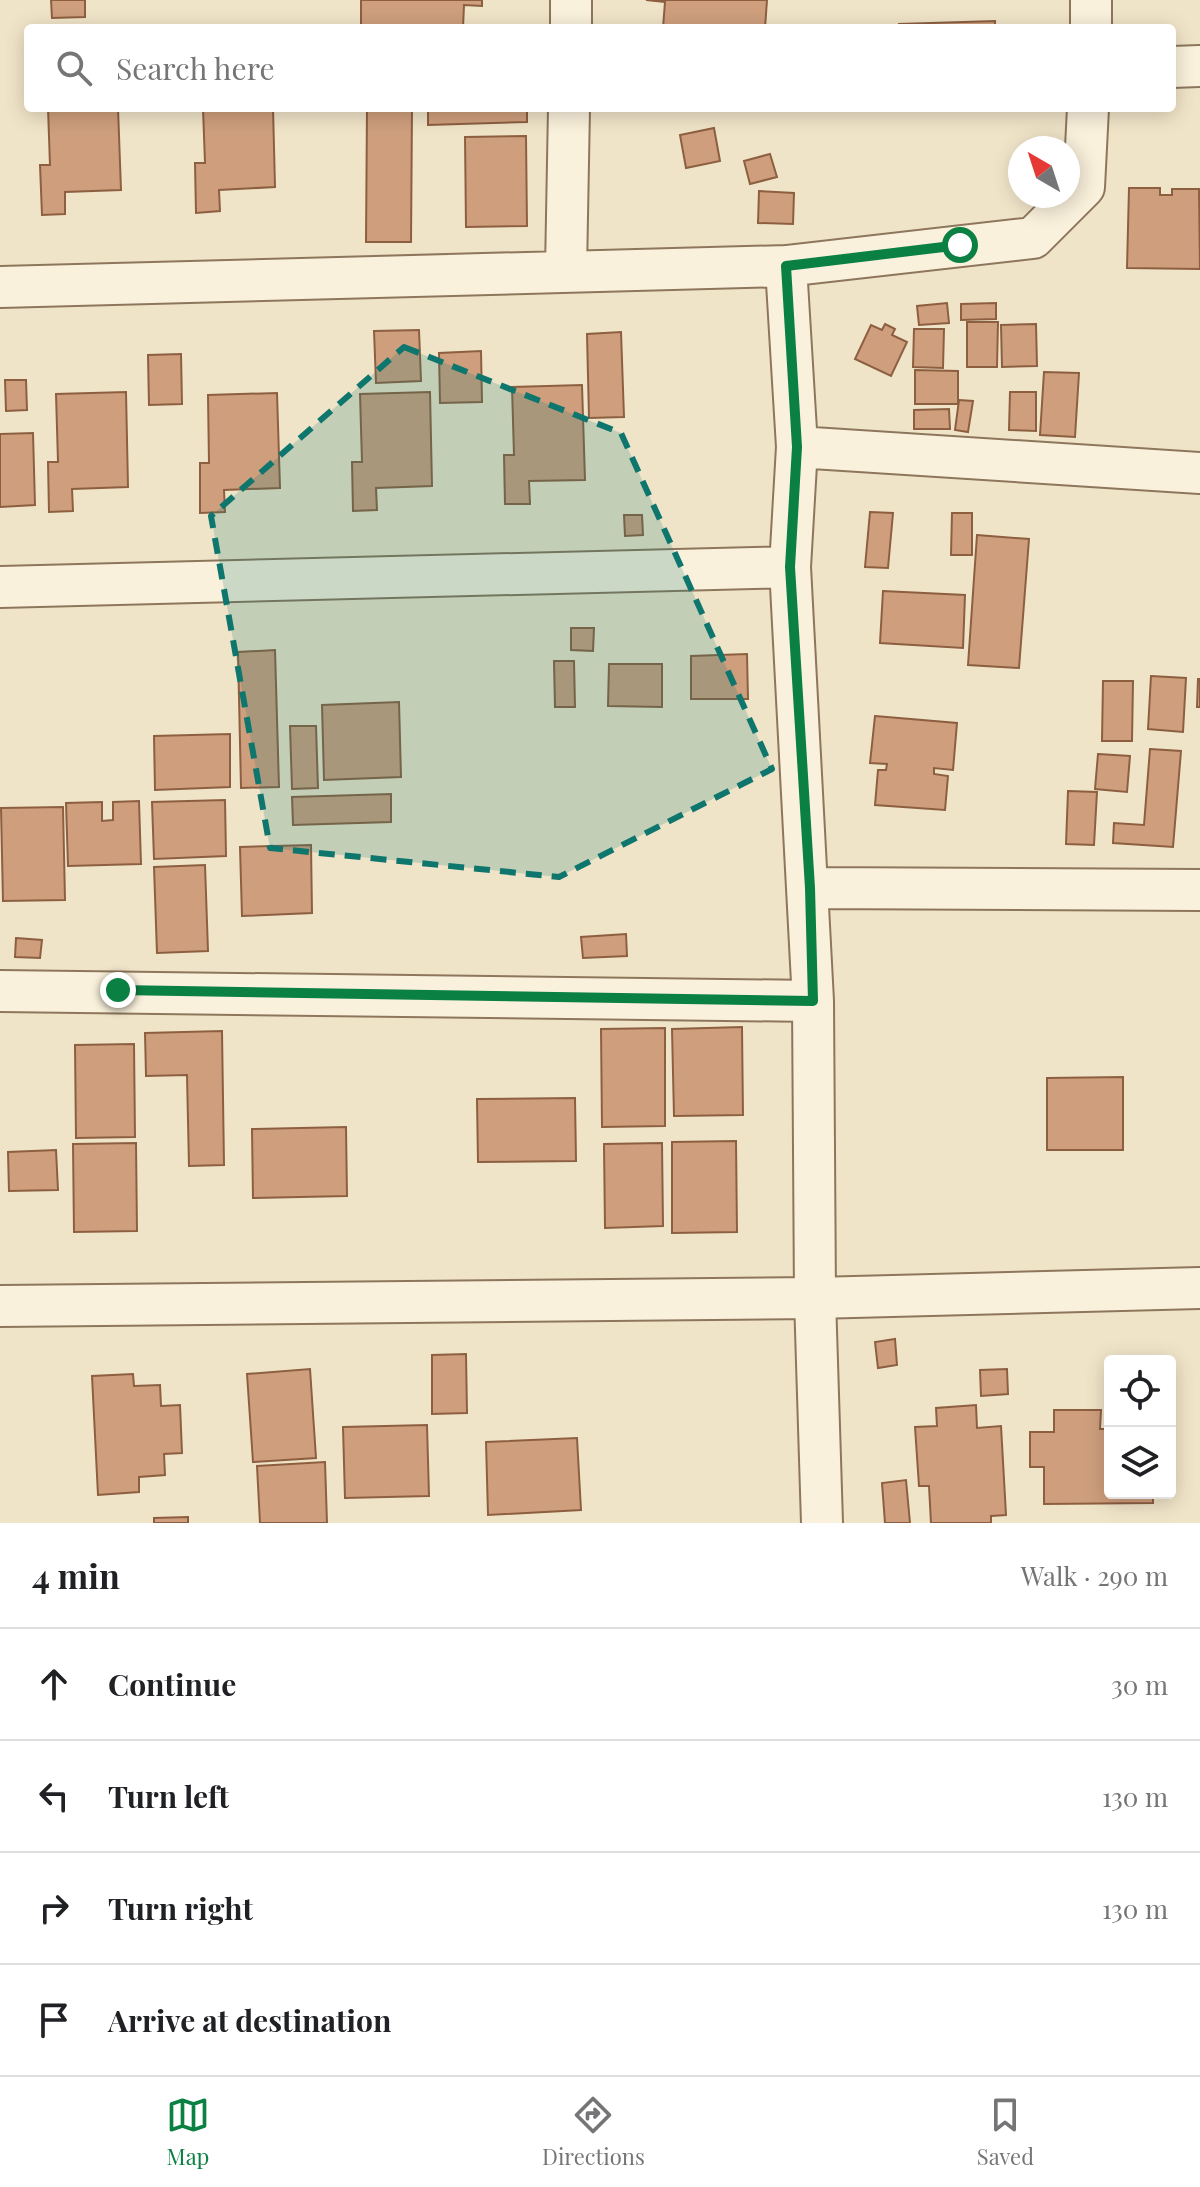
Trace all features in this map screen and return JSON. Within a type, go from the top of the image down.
[{"type":"street","points":[[571,0],[571,24]]},
{"type":"street","points":[[1091,0],[1091,24]]},
{"type":"street","points":[[1176,67],[1200,66]]},
{"type":"street","points":[[566,270],[569,112]]},
{"type":"street","points":[[0,287],[786,266],[1033,238],[1084,187],[1088,112]]},
{"type":"street","points":[[786,266],[797,447],[790,567],[810,888],[815,1298],[822,1523]]},
{"type":"street","points":[[797,447],[1200,473]]},
{"type":"street","points":[[0,587],[790,567]]},
{"type":"street","points":[[810,888],[1200,890]]},
{"type":"street","points":[[0,991],[813,1001]]},
{"type":"street","points":[[0,1306],[815,1298],[1200,1288]]},
{"type":"highlighted area","points":[[404,347],[621,433],[772,769],[559,877],[270,848],[211,516]]},
{"type":"building","points":[[51,0],[85,0],[85,17],[52,18]]},
{"type":"building","points":[[361,0],[482,0],[482,6],[464,5],[463,24],[361,24]]},
{"type":"building","points":[[646,0],[767,0],[765,24],[663,24],[665,2]]},
{"type":"building","points":[[995,21],[995,24],[899,24]]},
{"type":"building","points":[[48,112],[118,112],[121,190],[65,192],[65,214],[42,215],[40,165],[50,165]]},
{"type":"building","points":[[203,112],[273,112],[275,187],[219,190],[220,211],[196,213],[195,163],[205,163]]},
{"type":"building","points":[[367,112],[412,112],[411,242],[366,242]]},
{"type":"building","points":[[428,112],[527,112],[527,122],[428,125]]},
{"type":"building","points":[[714,128],[720,161],[686,168],[680,135]]},
{"type":"building","points":[[526,136],[527,226],[466,227],[465,137]]},
{"type":"building","points":[[770,154],[777,177],[750,184],[744,161]]},
{"type":"building","points":[[1129,188],[1160,188],[1160,195],[1172,195],[1172,189],[1199,189],[1200,269],[1127,268]]},
{"type":"building","points":[[759,191],[794,193],[793,224],[758,223]]},
{"type":"building","points":[[947,303],[949,323],[919,325],[917,306]]},
{"type":"building","points":[[996,303],[996,319],[961,320],[961,304]]},
{"type":"building","points":[[967,322],[998,322],[997,367],[967,367]]},
{"type":"building","points":[[885,324],[895,329],[892,335],[907,342],[891,376],[855,359],[871,325],[882,330]]},
{"type":"building","points":[[1036,324],[1037,366],[1002,367],[1001,325]]},
{"type":"building","points":[[914,329],[944,329],[943,368],[913,367]]},
{"type":"building","points":[[419,330],[421,381],[376,383],[374,331]]},
{"type":"building","points":[[621,332],[624,417],[589,418],[587,334]]},
{"type":"building","points":[[481,351],[482,402],[440,403],[439,353]]},
{"type":"building","points":[[181,354],[182,404],[149,405],[148,355]]},
{"type":"building","points":[[915,370],[958,371],[958,404],[915,404]]},
{"type":"building","points":[[1044,372],[1079,373],[1075,437],[1040,435]]},
{"type":"building","points":[[5,380],[26,380],[27,410],[6,411]]},
{"type":"building","points":[[582,385],[585,480],[529,481],[530,504],[505,504],[504,455],[514,455],[512,387]]},
{"type":"building","points":[[126,392],[128,487],[72,489],[73,511],[49,512],[48,462],[58,462],[56,394]]},
{"type":"building","points":[[430,392],[432,486],[376,488],[377,510],[353,511],[352,462],[362,462],[360,394]]},
{"type":"building","points":[[1010,392],[1036,392],[1036,431],[1009,430]]},
{"type":"building","points":[[277,393],[280,488],[224,490],[225,512],[200,513],[200,463],[209,463],[208,395]]},
{"type":"building","points":[[959,400],[973,401],[968,432],[955,430]]},
{"type":"building","points":[[949,409],[950,429],[914,429],[914,410]]},
{"type":"building","points":[[33,433],[35,505],[0,507],[0,434]]},
{"type":"building","points":[[870,512],[893,513],[888,568],[865,567]]},
{"type":"building","points":[[952,513],[972,513],[972,555],[951,555]]},
{"type":"building","points":[[624,515],[642,515],[643,535],[625,536]]},
{"type":"building","points":[[977,535],[1029,539],[1019,668],[968,665]]},
{"type":"building","points":[[883,591],[965,595],[963,648],[880,643]]},
{"type":"building","points":[[571,628],[594,628],[593,651],[571,650]]},
{"type":"building","points":[[275,650],[279,787],[241,788],[238,652]]},
{"type":"building","points":[[747,654],[748,699],[691,699],[691,656]]},
{"type":"building","points":[[554,661],[574,661],[575,707],[555,707]]},
{"type":"building","points":[[609,664],[662,664],[662,707],[608,706]]},
{"type":"building","points":[[1151,676],[1186,678],[1183,732],[1148,729]]},
{"type":"building","points":[[1200,679],[1200,707],[1197,707]]},
{"type":"building","points":[[1103,681],[1133,681],[1132,741],[1102,741]]},
{"type":"building","points":[[399,702],[401,777],[324,780],[322,705]]},
{"type":"building","points":[[875,716],[957,723],[953,770],[934,768],[934,774],[948,776],[945,810],[875,805],[878,770],[886,770],[887,764],[870,763]]},
{"type":"building","points":[[290,726],[316,726],[318,788],[292,789]]},
{"type":"building","points":[[230,734],[230,787],[155,790],[154,736]]},
{"type":"building","points":[[1150,749],[1181,751],[1173,847],[1113,843],[1114,823],[1144,825]]},
{"type":"building","points":[[1098,754],[1130,756],[1127,792],[1095,789]]},
{"type":"building","points":[[1068,791],[1097,792],[1094,845],[1066,844]]},
{"type":"building","points":[[391,794],[391,822],[293,825],[292,797]]},
{"type":"building","points":[[225,800],[226,856],[154,859],[152,802]]},
{"type":"building","points":[[139,801],[141,864],[68,866],[66,803],[102,802],[102,821],[113,820],[113,802]]},
{"type":"building","points":[[63,807],[65,900],[3,901],[1,808]]},
{"type":"building","points":[[311,845],[312,913],[242,916],[240,847]]},
{"type":"building","points":[[205,865],[208,951],[157,953],[154,867]]},
{"type":"building","points":[[626,934],[627,956],[583,958],[581,937]]},
{"type":"building","points":[[16,938],[42,940],[40,958],[15,957]]},
{"type":"building","points":[[742,1027],[743,1115],[674,1116],[672,1029]]},
{"type":"building","points":[[665,1028],[665,1126],[602,1127],[601,1029]]},
{"type":"building","points":[[222,1031],[224,1165],[189,1166],[187,1075],[146,1076],[145,1033]]},
{"type":"building","points":[[134,1044],[135,1137],[76,1138],[75,1045]]},
{"type":"building","points":[[1123,1077],[1123,1150],[1047,1150],[1047,1078]]},
{"type":"building","points":[[575,1098],[576,1161],[478,1162],[477,1099]]},
{"type":"building","points":[[346,1127],[347,1196],[253,1198],[252,1129]]},
{"type":"building","points":[[736,1141],[737,1232],[672,1233],[672,1142]]},
{"type":"building","points":[[136,1143],[137,1231],[74,1232],[73,1144]]},
{"type":"building","points":[[662,1143],[663,1226],[605,1228],[604,1144]]},
{"type":"building","points":[[56,1150],[58,1190],[9,1191],[8,1152]]},
{"type":"building","points":[[895,1339],[897,1365],[878,1368],[875,1342]]},
{"type":"building","points":[[466,1354],[467,1413],[432,1414],[432,1355]]},
{"type":"building","points":[[310,1369],[316,1458],[253,1462],[247,1374]]},
{"type":"building","points":[[1007,1369],[1008,1394],[981,1396],[980,1370]]},
{"type":"building","points":[[133,1374],[134,1386],[160,1385],[161,1406],[180,1405],[182,1453],[164,1454],[165,1475],[139,1477],[139,1492],[98,1495],[92,1376]]},
{"type":"building","points":[[976,1405],[977,1428],[1001,1426],[1006,1515],[991,1516],[991,1523],[931,1523],[929,1486],[919,1486],[915,1427],[937,1426],[936,1408]]},
{"type":"building","points":[[1054,1410],[1101,1410],[1104,1499],[1153,1499],[1153,1503],[1044,1504],[1044,1467],[1030,1467],[1030,1432],[1054,1432]]},
{"type":"building","points":[[427,1425],[429,1496],[345,1498],[343,1427]]},
{"type":"building","points":[[577,1438],[581,1510],[488,1515],[486,1442]]},
{"type":"building","points":[[325,1462],[327,1523],[260,1523],[257,1466]]},
{"type":"building","points":[[906,1480],[910,1523],[885,1523],[882,1483]]},
{"type":"building","points":[[188,1517],[188,1523],[154,1523],[154,1518]]},
{"type":"route","points":[[118,990],[813,1001],[810,888],[790,567],[797,447],[786,266],[960,245]]}]
